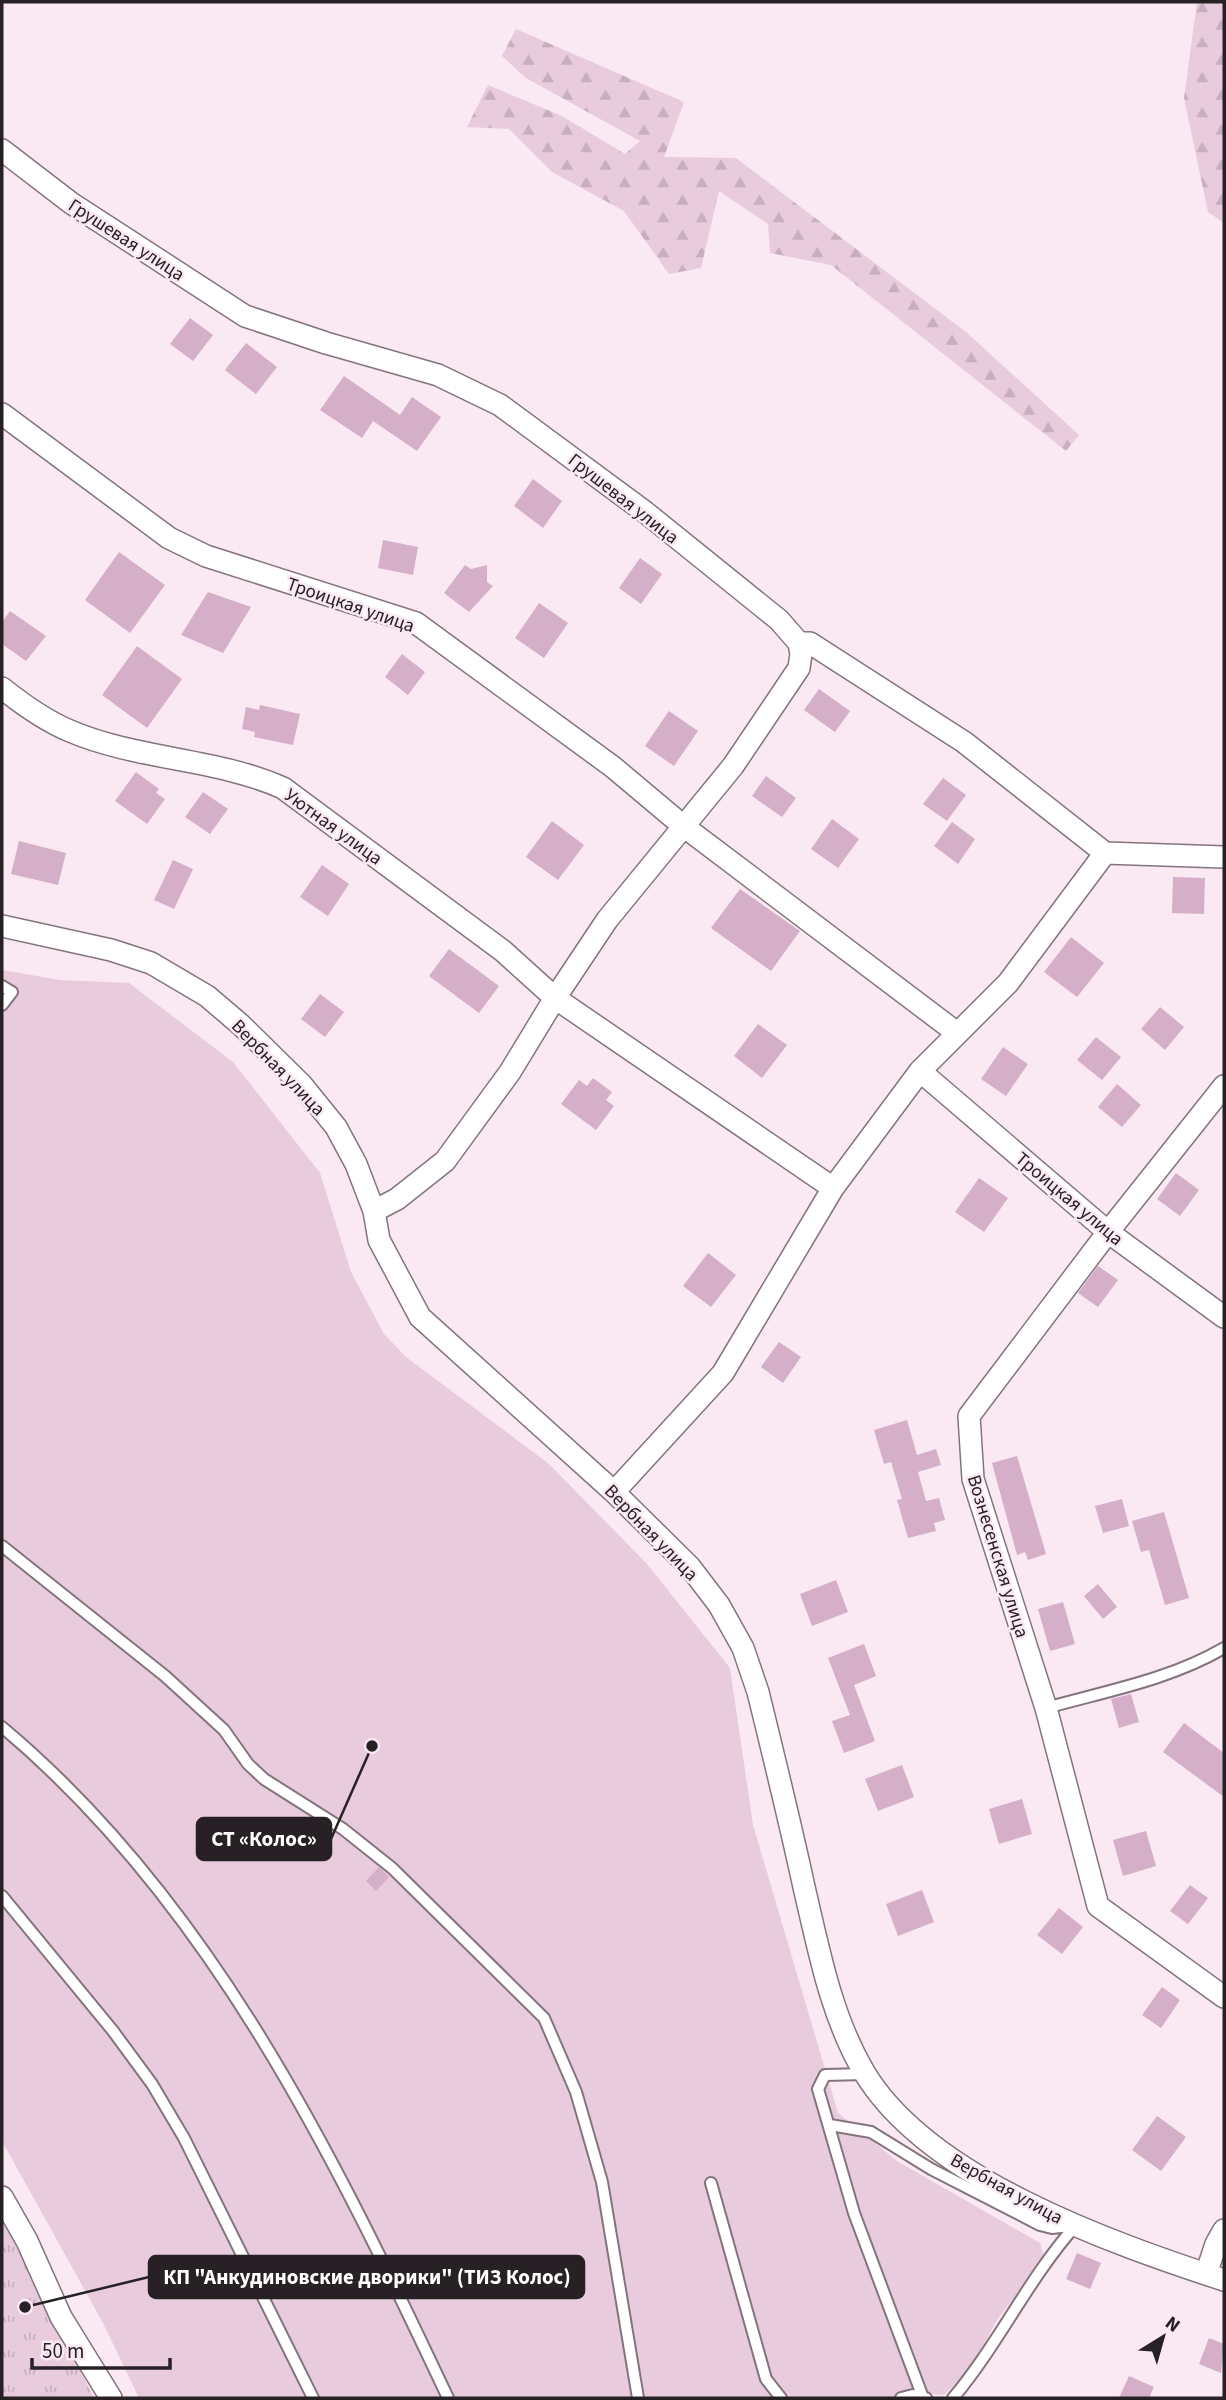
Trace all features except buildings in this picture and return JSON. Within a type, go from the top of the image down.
[{"type":"street","name":"Грушевая улица","points":[[2,150],[71,203],[245,316],[326,344],[438,375],[500,405],[645,512],[779,620],[799,642],[810,643],[964,742],[1105,853]]},
{"type":"street","name":"Троицкая улица","points":[[2,414],[181,544],[206,556],[416,623],[613,767],[682,825],[957,1033]]},
{"type":"street","points":[[374,1211],[397,1199],[445,1161],[510,1072],[607,920],[682,825],[733,766],[799,668],[799,642]]},
{"type":"street","name":"Уютная улица","points":[[2,688],[47,718],[80,735],[254,775],[283,788],[503,951],[555,998],[833,1188]]},
{"type":"street","points":[[614,1492],[723,1373],[833,1188],[920,1072],[1008,983],[1105,853],[1224,857]]},
{"type":"street","name":"Вербная улица","points":[[2,926],[111,950],[151,963],[207,996],[241,1025],[302,1085],[336,1127],[356,1164],[374,1211],[379,1240],[421,1317],[614,1492],[690,1567],[719,1605],[743,1648],[767,1728],[827,1986],[847,2039],[865,2074],[886,2102],[925,2139],[970,2171],[1076,2225],[1215,2277]]},
{"type":"street","name":"Троицкая улица","points":[[920,1072],[1108,1231],[1224,1317]]},
{"type":"street","name":"Вознесенская улица","points":[[1224,1086],[1108,1231],[969,1416],[973,1479],[1046,1707],[1098,1906],[1224,1997]]},
{"type":"street","points":[[2,2197],[27,2241],[61,2317],[111,2398]]},
{"type":"street","points":[[1215,2277],[1216,2244],[1224,2230]]},
{"type":"lane","points":[[2,986],[12,992],[2,1005]]},
{"type":"lane","points":[[2,1546],[165,1676],[224,1730],[248,1764],[264,1779],[343,1829],[392,1868],[544,2018],[576,2092],[602,2182],[638,2398]]},
{"type":"lane","points":[[1046,1707],[1163,1676],[1199,1663],[1224,1648]]},
{"type":"lane","points":[[2,1727],[82,1803],[146,1875],[230,1991],[321,2142],[377,2248],[448,2398]]},
{"type":"lane","points":[[2,1896],[113,2031],[152,2084],[184,2137],[313,2398]]},
{"type":"lane","points":[[865,2074],[825,2075],[821,2078],[818,2089],[854,2213],[924,2397],[901,2398]]},
{"type":"lane","points":[[830,2125],[871,2132],[930,2169],[1040,2225],[1052,2228],[1076,2225]]},
{"type":"lane","points":[[711,2183],[766,2379],[781,2398]]},
{"type":"lane","points":[[953,2398],[971,2377],[1054,2250],[1076,2225]]},
{"type":"green space","points":[[1197,2],[1224,2],[1224,223],[1208,212],[1184,98]]},
{"type":"green space","points":[[516,29],[684,102],[664,157],[736,158],[966,332],[1079,435],[1066,451],[831,265],[770,253],[768,224],[719,191],[701,268],[669,274],[624,211],[552,172],[509,129],[467,127],[488,85],[562,116],[625,154],[640,141],[526,78],[502,56]]},
{"type":"green space","points":[[2,970],[60,980],[129,983],[233,1062],[320,1173],[351,1272],[384,1334],[406,1357],[549,1464],[647,1564],[730,1668],[753,1825],[838,2113],[897,2161],[1040,2243],[1044,2257],[995,2323],[976,2362],[944,2395],[931,2394],[928,2398],[139,2398],[103,2323],[2,2141]]},
{"type":"green space","points":[[2,2216],[94,2398],[2,2398]]},
{"type":"place","name":"СТ «Колос»","points":[[372,1746]]},
{"type":"place","name":"КП \"Анкудиновские дворики\" (ТИЗ Колос)","points":[[25,2307]]}]
